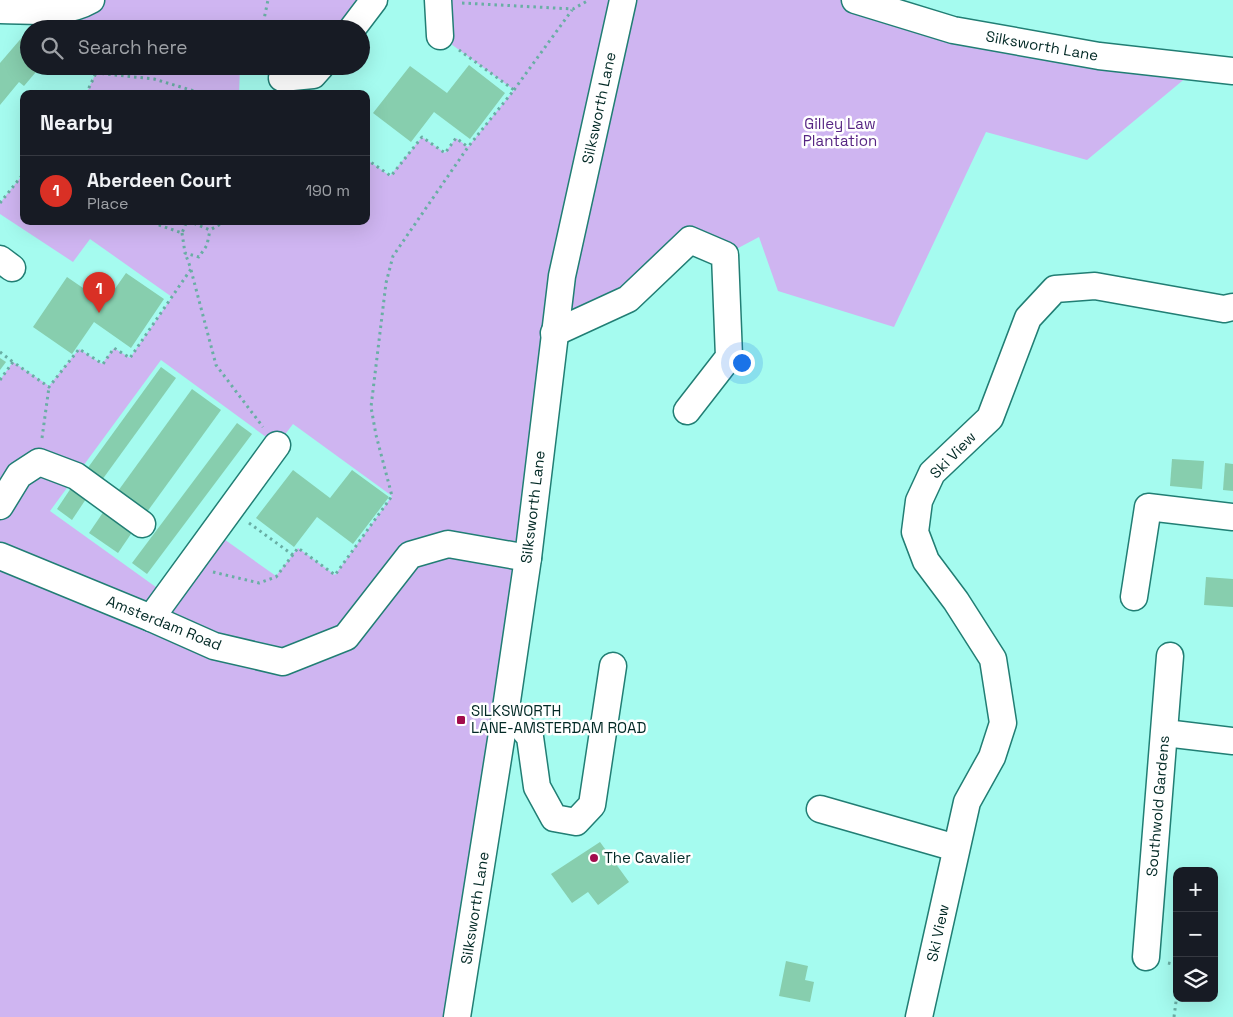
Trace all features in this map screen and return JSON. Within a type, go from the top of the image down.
[{"type":"street","points":[[0,10],[53,12],[79,7],[91,0]]},
{"type":"street","points":[[359,20],[374,0]]},
{"type":"street","name":"Silksworth Lane","points":[[457,1017],[528,558],[562,276],[623,0]]},
{"type":"street","name":"Silksworth Lane","points":[[855,0],[953,30],[1099,56],[1233,71]]},
{"type":"street","points":[[438,1],[440,36]]},
{"type":"street","points":[[282,78],[314,75]]},
{"type":"street","points":[[554,333],[628,299],[690,240],[725,254],[729,357],[687,411]]},
{"type":"street","name":"Ski View","points":[[919,1017],[967,802],[992,757],[1003,723],[993,659],[956,601],[926,562],[915,532],[919,500],[932,473],[990,418],[1028,318],[1055,289],[1095,286],[1224,309],[1233,307]]},
{"type":"street","points":[[151,618],[277,445]]},
{"type":"street","points":[[0,506],[19,475],[38,462],[76,476],[142,524]]},
{"type":"street","points":[[1134,597],[1148,507],[1233,517]]},
{"type":"street","name":"Amsterdam Road","points":[[0,556],[214,646],[283,662],[346,637],[410,555],[448,544],[528,558]]},
{"type":"street","name":"Southwold Gardens","points":[[1146,957],[1170,656]]},
{"type":"street","points":[[506,708],[530,737],[537,787],[554,818],[576,822],[592,805],[613,666]]},
{"type":"street","points":[[1165,733],[1233,741]]},
{"type":"street","points":[[820,808],[956,848]]},
{"type":"path","points":[[264,20],[268,0]]},
{"type":"path","points":[[188,566],[259,583],[276,576],[298,548],[335,575],[392,496],[376,435],[371,407],[386,283],[393,256],[468,147],[514,90],[573,9],[590,0]]},
{"type":"path","points":[[438,1],[573,9]]},
{"type":"path","points":[[440,36],[514,90]]},
{"type":"path","points":[[88,90],[95,75]]},
{"type":"path","points":[[113,75],[154,80],[190,90]]},
{"type":"path","points":[[370,162],[390,176],[422,137],[445,153],[456,138],[468,147]]},
{"type":"path","points":[[0,203],[20,178]]},
{"type":"path","points":[[159,225],[182,233]]},
{"type":"path","points":[[186,225],[182,233],[185,253],[216,365],[277,445]]},
{"type":"path","points":[[198,225],[210,230]]},
{"type":"path","points":[[185,253],[199,257],[207,245],[210,230],[219,225]]},
{"type":"path","points":[[38,462],[49,387],[79,349],[103,364],[114,348],[130,358],[191,270]]},
{"type":"path","points":[[0,352],[49,387]]},
{"type":"path","points":[[0,380],[14,362]]},
{"type":"path","points":[[230,509],[293,555]]},
{"type":"path","points":[[1174,1017],[1176,1002]]},
{"type":"green space","points":[[91,0],[374,0],[359,20],[82,20],[79,7]]},
{"type":"green space","name":"Gilley Law Plantation","points":[[438,0],[855,0],[1199,67],[1087,160],[986,132],[894,327],[778,291],[759,237],[725,255],[690,241],[628,299],[554,333],[457,1017],[0,1017],[0,380],[13,362],[49,386],[79,349],[102,364],[114,348],[130,358],[172,297],[90,239],[73,262],[0,214],[0,203],[20,178],[20,225],[370,225],[370,162],[390,176],[422,137],[445,153],[456,138],[468,147],[514,90],[440,36]],"holes":[[[161,360],[277,445],[293,424],[392,496],[335,575],[298,548],[276,576],[214,532],[167,595],[50,511]]]},
{"type":"green space","points":[[95,75],[240,75],[239,90],[88,90]]},
{"type":"building","points":[[20,40],[20,75],[33,75],[24,86],[19,82],[0,105],[0,63]]},
{"type":"building","points":[[469,65],[505,93],[470,139],[434,112],[411,142],[373,113],[410,66],[447,93]]},
{"type":"building","points":[[126,273],[164,299],[131,348],[94,322],[72,354],[33,327],[67,277],[105,303]]},
{"type":"building","points":[[0,358],[6,362],[0,370]]},
{"type":"building","points":[[161,367],[176,378],[102,480],[87,469]]},
{"type":"building","points":[[192,389],[221,410],[147,512],[118,491]]},
{"type":"building","points":[[237,423],[252,434],[147,574],[132,563]]},
{"type":"building","points":[[1172,459],[1204,461],[1202,489],[1170,486]]},
{"type":"building","points":[[1225,463],[1233,464],[1233,491],[1223,490]]},
{"type":"building","points":[[293,470],[330,498],[352,470],[389,497],[353,544],[317,517],[294,547],[256,518]]},
{"type":"building","points":[[71,488],[86,499],[72,520],[57,509]]},
{"type":"building","points":[[104,511],[133,531],[118,553],[89,533]]},
{"type":"building","points":[[1206,577],[1233,579],[1233,607],[1204,605]]},
{"type":"building","name":"The Cavalier","points":[[600,842],[629,882],[598,905],[588,892],[572,903],[551,874]]},
{"type":"building","points":[[786,961],[808,966],[805,980],[814,982],[810,1002],[779,996]]},
{"type":"place","name":"Aberdeen Court","points":[[99,313]]},
{"type":"place","name":"SILKSWORTH LANE-AMSTERDAM ROAD","points":[[461,720]]},
{"type":"place","name":"The Cavalier","points":[[594,858]]}]
